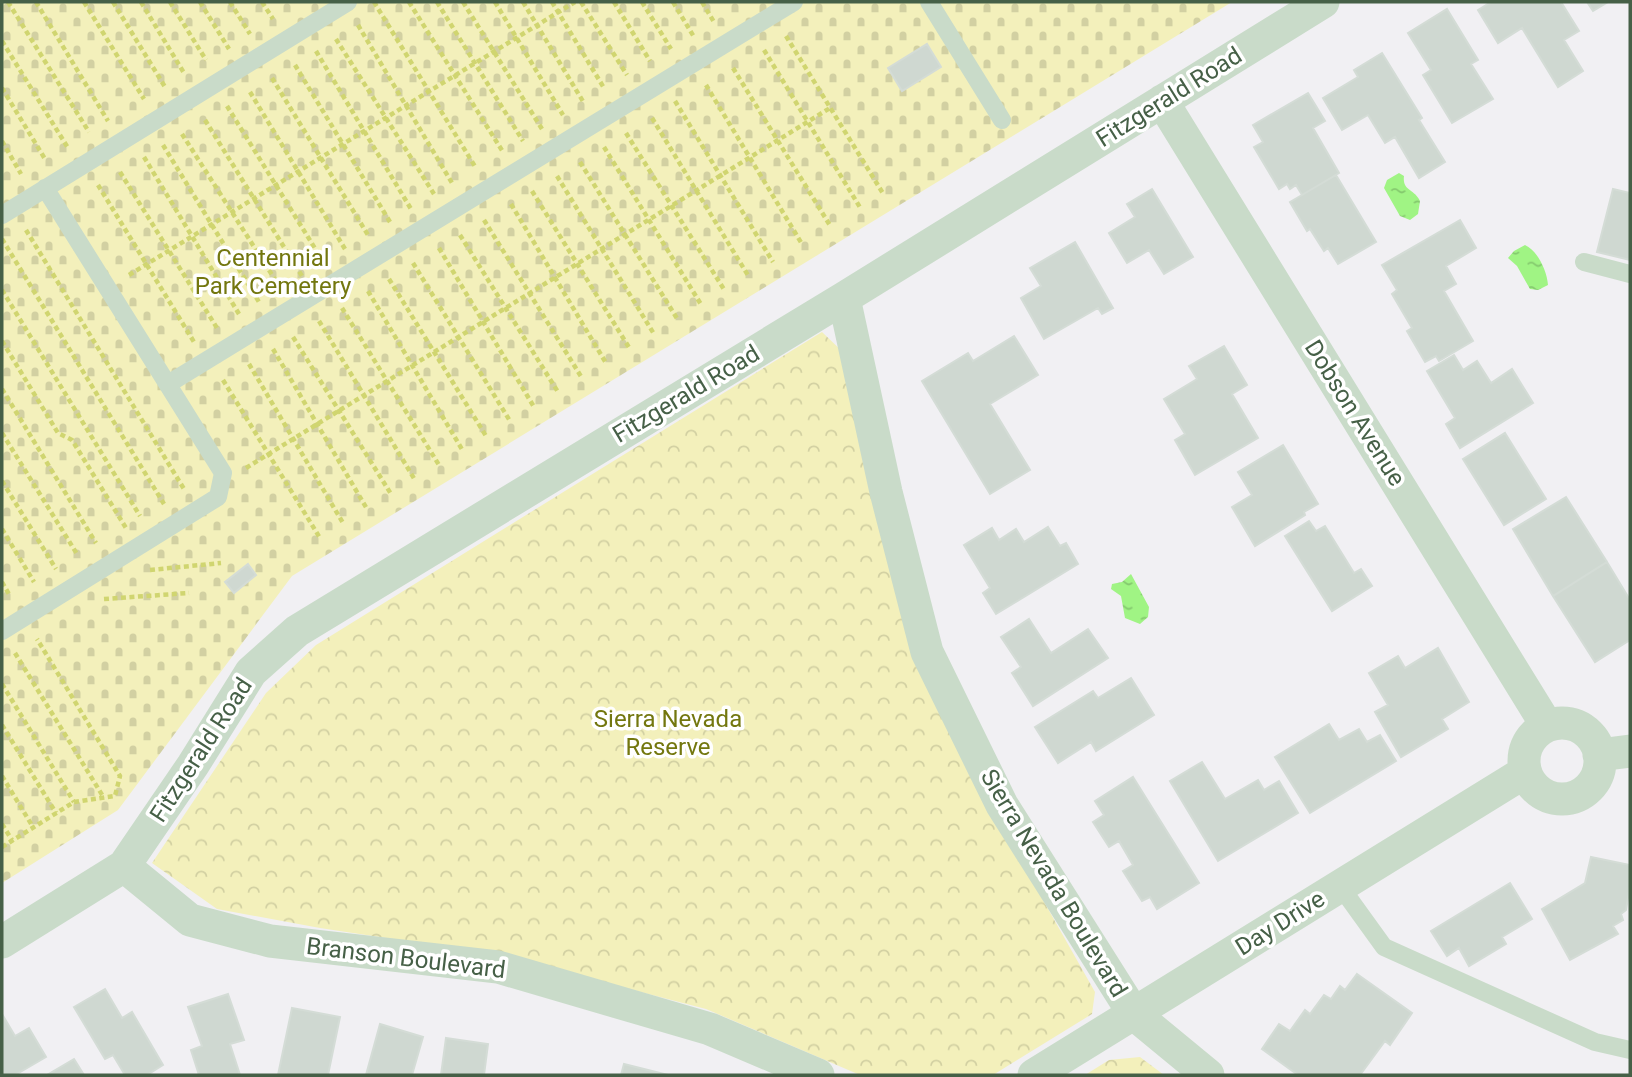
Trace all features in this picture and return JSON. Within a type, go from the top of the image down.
[{"type":"street","name":"Fitzgerald Road","points":[[124,866],[193,765],[251,672],[297,631],[1324,2]]},
{"type":"street","name":"Dobson Avenue","points":[[1162,101],[1547,726]]},
{"type":"street","name":"Sierra Nevada Boulevard","points":[[844,298],[886,492],[927,652],[1002,805],[1134,1014],[1208,1075]]},
{"type":"street","points":[[1570,723],[1580,727],[1596,744],[1615,753],[1599,768],[1586,789],[1576,796],[1551,797],[1539,792],[1525,772],[1525,750],[1537,731],[1547,726],[1570,723]]},
{"type":"street","name":"Day Drive","points":[[1034,1075],[1525,772]]},
{"type":"street","points":[[2,942],[124,866]]},
{"type":"street","name":"Branson Boulevard","points":[[124,866],[190,920],[270,941],[498,967],[710,1029],[818,1075]]},
{"type":"lane","points":[[929,2],[1002,120]]},
{"type":"lane","points":[[7,211],[346,3]]},
{"type":"lane","points":[[168,384],[785,6]]},
{"type":"lane","points":[[5,637],[23,617],[218,497],[222,484],[223,473],[46,188]]},
{"type":"lane","points":[[1584,262],[1630,274]]},
{"type":"lane","points":[[1340,886],[1384,947],[1595,1042],[1630,1051]]},
{"type":"path","points":[[9,2],[115,145],[192,237],[282,314],[364,396],[415,480]]},
{"type":"path","points":[[36,2],[115,145],[169,251],[282,314],[387,381],[439,465]]},
{"type":"path","points":[[84,2],[254,199],[282,314],[318,424],[367,509]]},
{"type":"path","points":[[113,2],[232,212],[282,314],[391,494]]},
{"type":"path","points":[[141,2],[212,225],[282,314]]},
{"type":"path","points":[[170,2],[276,186],[282,314],[293,439],[343,523]]},
{"type":"path","points":[[200,2],[463,450]]},
{"type":"path","points":[[230,2],[486,436]]},
{"type":"path","points":[[373,2],[429,92],[555,278],[606,363]]},
{"type":"path","points":[[409,2],[630,349]]},
{"type":"path","points":[[437,2],[475,63],[566,141],[649,220],[702,306]]},
{"type":"path","points":[[463,2],[494,51],[566,141],[678,320]]},
{"type":"path","points":[[495,2],[517,38],[566,141]]},
{"type":"path","points":[[523,2],[537,25],[566,141],[601,249],[654,334]]},
{"type":"path","points":[[552,2],[725,291]]},
{"type":"path","points":[[108,288],[575,2]]},
{"type":"path","points":[[581,2],[749,276]]},
{"type":"path","points":[[614,2],[773,262]]},
{"type":"path","points":[[642,2],[701,58],[778,141],[831,227]]},
{"type":"path","points":[[673,2],[750,158],[802,244]]},
{"type":"path","points":[[346,3],[406,105],[530,293],[582,378]]},
{"type":"path","points":[[785,6],[830,108],[884,195]]},
{"type":"path","points":[[322,18],[558,392]]},
{"type":"path","points":[[751,28],[860,209]]},
{"type":"path","points":[[303,30],[534,407]]},
{"type":"path","points":[[2,41],[269,454],[320,538]]},
{"type":"path","points":[[282,43],[510,422]]},
{"type":"path","points":[[2,88],[46,188]]},
{"type":"path","points":[[222,484],[830,108]]},
{"type":"path","points":[[2,141],[46,188]]},
{"type":"path","points":[[7,211],[197,510]]},
{"type":"path","points":[[2,239],[176,523]]},
{"type":"path","points":[[2,290],[145,542]]},
{"type":"path","points":[[2,341],[58,433],[72,440],[145,542]]},
{"type":"path","points":[[2,389],[109,564]]},
{"type":"path","points":[[2,433],[90,576]]},
{"type":"path","points":[[2,481],[69,590]]},
{"type":"path","points":[[2,528],[47,603]]},
{"type":"path","points":[[143,571],[221,563]]},
{"type":"path","points":[[2,582],[120,776],[115,796],[74,802],[2,846]]},
{"type":"path","points":[[99,599],[189,593]]},
{"type":"path","points":[[5,637],[104,798]]},
{"type":"path","points":[[2,684],[74,802]]},
{"type":"path","points":[[2,725],[56,813]]},
{"type":"path","points":[[2,776],[33,827]]},
{"type":"path","points":[[2,824],[12,840]]},
{"type":"green space","name":"Centennial Park Cemetery","points":[[2,2],[1232,2],[292,576],[118,810],[2,883]]},
{"type":"green space","name":"Sierra Nevada Reserve","points":[[822,332],[846,355],[961,755],[1095,992],[1092,1014],[993,1075],[860,1075],[706,1009],[498,955],[320,928],[217,909],[152,863],[266,693],[316,645]]},
{"type":"green space","points":[[1140,1057],[1164,1075],[1085,1075],[1109,1060]]},
{"type":"water","points":[[1399,173],[1404,176],[1405,185],[1420,201],[1418,214],[1410,220],[1400,216],[1384,188],[1387,180]]},
{"type":"water","points":[[1525,245],[1538,257],[1546,274],[1548,285],[1538,290],[1530,289],[1517,266],[1508,258]]},
{"type":"water","points":[[1131,574],[1149,607],[1148,617],[1140,624],[1125,618],[1121,596],[1111,589],[1112,584],[1122,582]]},
{"type":"building","points":[[1491,2],[1561,2],[1579,31],[1564,40],[1583,71],[1558,87],[1522,28],[1498,43],[1478,10]]},
{"type":"building","points":[[1587,2],[1608,2],[1593,11]]},
{"type":"building","points":[[1447,9],[1478,60],[1471,64],[1493,99],[1452,123],[1423,75],[1431,70],[1408,33]]},
{"type":"building","points":[[927,44],[941,67],[902,91],[888,68]]},
{"type":"building","points":[[1382,53],[1422,118],[1419,120],[1445,162],[1419,178],[1395,137],[1385,143],[1368,115],[1342,130],[1323,98],[1358,77],[1354,70]]},
{"type":"building","points":[[1308,93],[1325,121],[1313,128],[1339,173],[1302,195],[1296,185],[1290,189],[1287,184],[1279,189],[1254,147],[1263,142],[1253,125]]},
{"type":"building","points":[[1336,175],[1376,242],[1338,264],[1328,248],[1324,251],[1310,229],[1307,231],[1290,202]]},
{"type":"building","points":[[1152,189],[1193,257],[1164,274],[1149,250],[1127,263],[1109,233],[1135,217],[1127,204]]},
{"type":"building","points":[[1613,189],[1630,193],[1630,260],[1597,252]]},
{"type":"building","points":[[1460,220],[1476,248],[1446,266],[1456,284],[1444,291],[1473,341],[1439,361],[1436,356],[1425,362],[1407,331],[1412,328],[1392,294],[1397,290],[1382,265]]},
{"type":"building","points":[[1075,242],[1113,308],[1102,314],[1098,308],[1044,339],[1021,298],[1041,286],[1030,268]]},
{"type":"building","points":[[1014,336],[1038,375],[990,404],[1030,470],[990,494],[922,381],[968,353],[973,361]]},
{"type":"building","points":[[1224,346],[1247,385],[1232,394],[1258,438],[1195,475],[1175,440],[1185,434],[1164,399],[1197,379],[1189,366]]},
{"type":"building","points":[[1454,355],[1463,370],[1477,361],[1491,383],[1512,369],[1533,403],[1460,448],[1446,424],[1455,418],[1427,371]]},
{"type":"building","points":[[1505,433],[1546,499],[1504,525],[1463,459]]},
{"type":"building","points":[[1283,445],[1318,504],[1255,546],[1232,507],[1252,495],[1238,472]]},
{"type":"building","points":[[1566,497],[1607,562],[1553,596],[1513,529]]},
{"type":"building","points":[[1309,521],[1316,531],[1325,526],[1354,573],[1361,569],[1372,586],[1332,611],[1285,536]]},
{"type":"building","points":[[1048,527],[1060,546],[1066,543],[1078,564],[996,614],[983,593],[990,588],[964,545],[992,528],[999,540],[1016,529],[1024,542]]},
{"type":"building","points":[[1607,562],[1630,600],[1630,640],[1595,662],[1553,596]]},
{"type":"building","points":[[248,564],[256,575],[234,593],[225,582]]},
{"type":"building","points":[[1029,619],[1051,653],[1088,629],[1108,658],[1033,706],[1012,673],[1021,667],[1001,637]]},
{"type":"building","points":[[1438,648],[1469,702],[1442,719],[1448,729],[1401,757],[1375,712],[1388,705],[1369,673],[1398,656],[1405,668]]},
{"type":"building","points":[[1131,678],[1154,715],[1096,751],[1091,742],[1058,763],[1035,727],[1093,691],[1098,698]]},
{"type":"building","points":[[1329,724],[1339,740],[1359,729],[1367,742],[1380,735],[1396,761],[1310,813],[1275,757]]},
{"type":"building","points":[[1202,762],[1225,799],[1258,780],[1264,790],[1279,781],[1298,813],[1218,861],[1170,781]]},
{"type":"building","points":[[1133,777],[1199,883],[1157,909],[1150,897],[1142,901],[1123,871],[1133,865],[1119,841],[1109,847],[1093,822],[1104,815],[1095,801]]},
{"type":"building","points":[[1591,857],[1630,865],[1626,910],[1621,914],[1623,920],[1613,926],[1618,934],[1570,960],[1542,909],[1585,883]]},
{"type":"building","points":[[1510,883],[1532,919],[1502,937],[1506,944],[1469,966],[1459,948],[1447,956],[1431,931]]},
{"type":"building","points":[[1357,974],[1412,1013],[1390,1045],[1385,1041],[1360,1075],[1298,1075],[1262,1049],[1279,1024],[1290,1031],[1305,1010],[1310,1014],[1324,995],[1331,999],[1340,986],[1345,990]]},
{"type":"building","points":[[105,989],[122,1018],[132,1012],[163,1065],[147,1075],[125,1075],[113,1055],[105,1059],[74,1007]]},
{"type":"building","points":[[228,994],[244,1040],[230,1044],[240,1075],[199,1075],[191,1050],[202,1046],[188,1007]]},
{"type":"building","points":[[292,1008],[340,1017],[328,1075],[278,1075]]},
{"type":"building","points":[[2,1014],[15,1036],[29,1028],[46,1057],[15,1075],[2,1075]]},
{"type":"building","points":[[380,1024],[423,1037],[412,1075],[366,1075]]},
{"type":"building","points":[[446,1038],[488,1044],[484,1075],[441,1075]]},
{"type":"building","points":[[74,1059],[84,1075],[47,1075]]},
{"type":"building","points":[[624,1064],[668,1075],[621,1075]]}]
